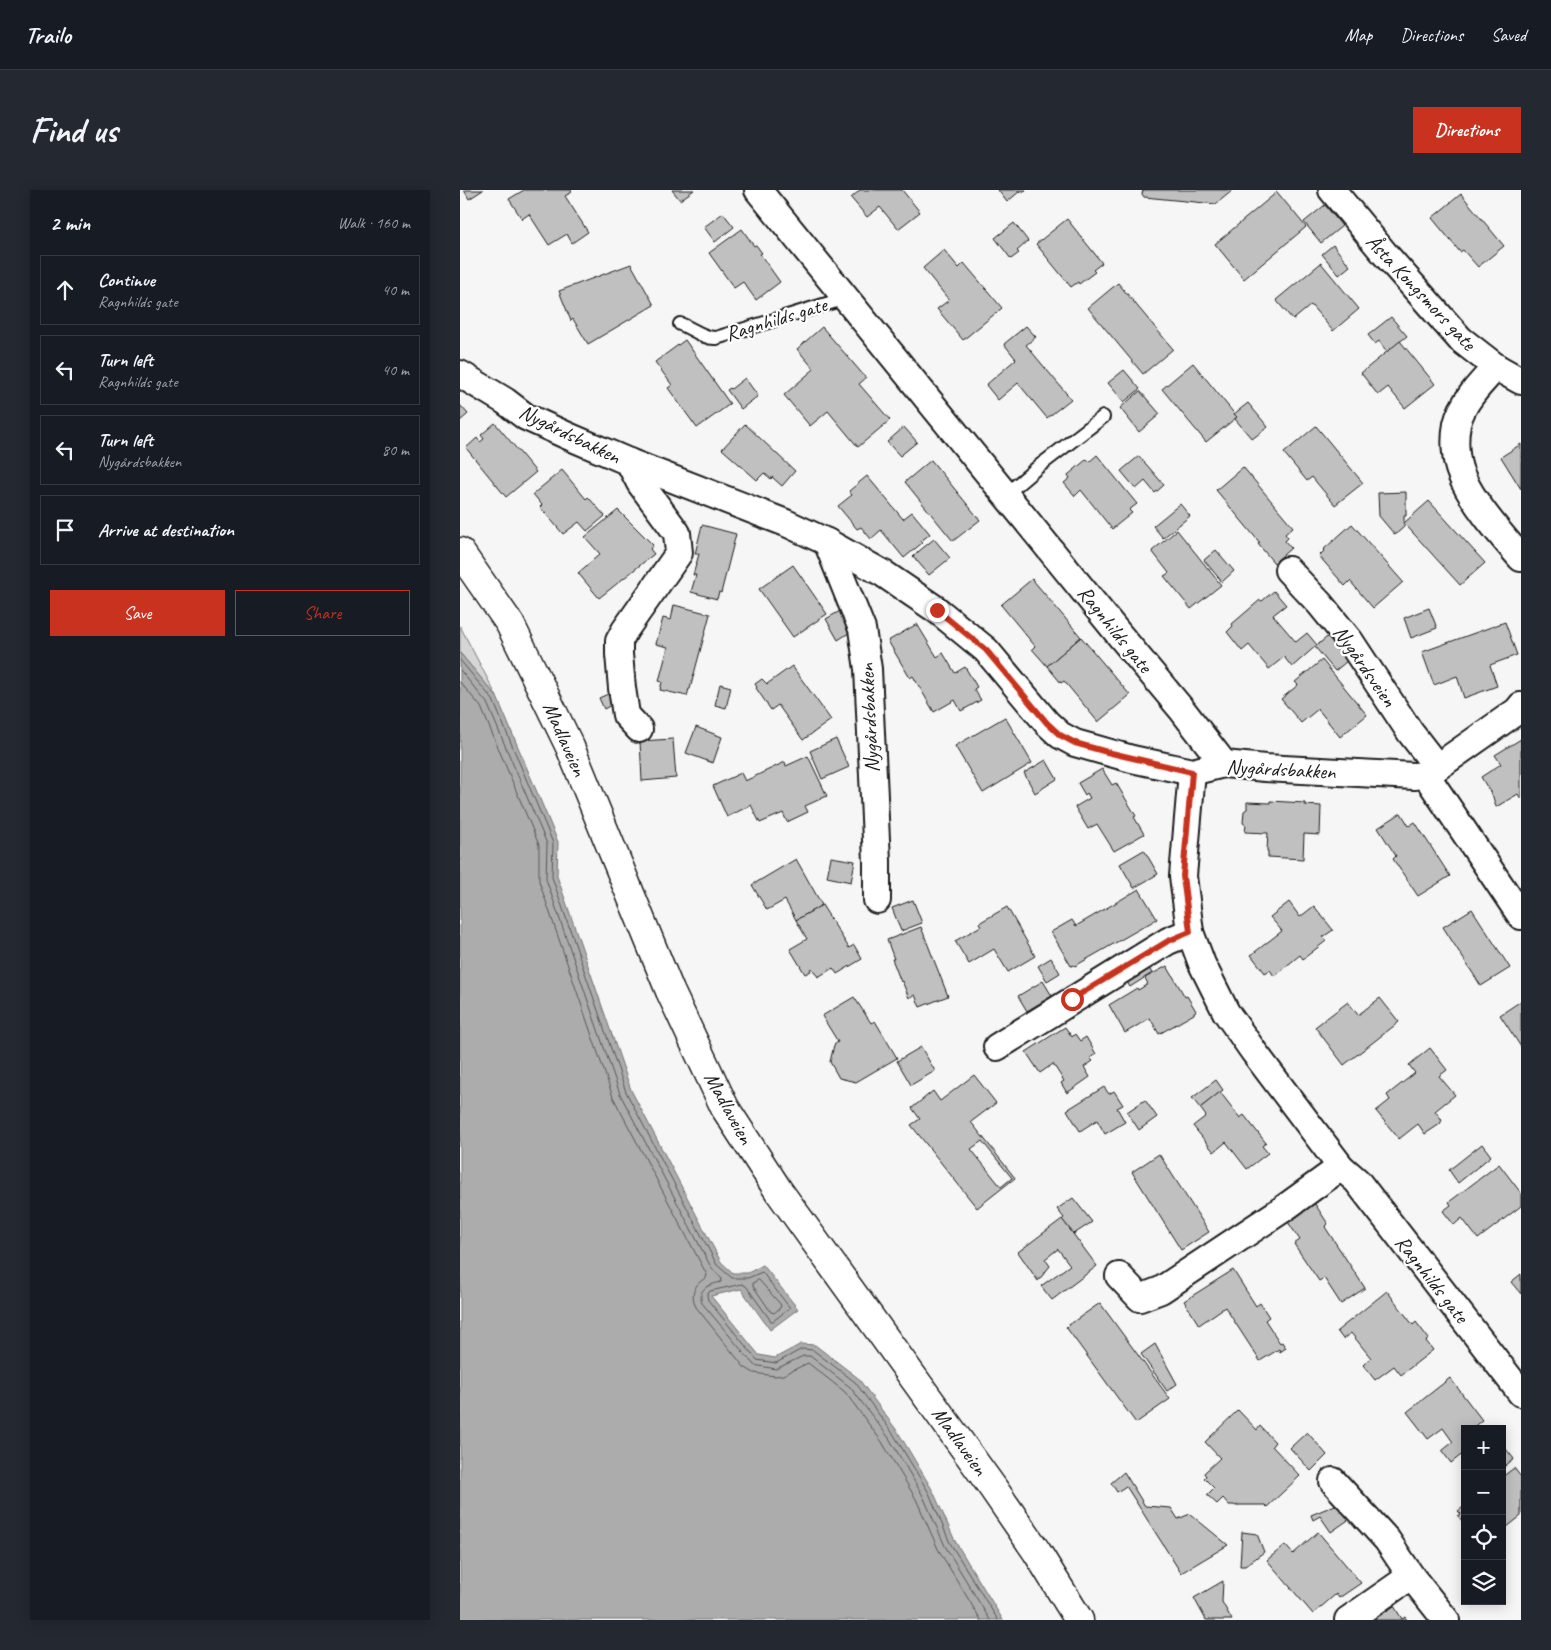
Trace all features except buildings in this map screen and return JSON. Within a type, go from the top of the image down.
[{"type":"main road","name":"Madlaveien","points":[[460,552],[510,624],[570,747],[670,991],[725,1108],[778,1190],[993,1488],[1037,1552],[1079,1620]]},
{"type":"street","name":"Ragnhilds gate","points":[[758,190],[1183,711],[1224,764]]},
{"type":"street","name":"Åsta Kongsmors gate","points":[[1332,190],[1385,254],[1460,339],[1496,367],[1521,381]]},
{"type":"street","points":[[1496,367],[1465,405],[1457,424],[1456,446],[1460,473],[1472,495],[1504,539],[1521,558]]},
{"type":"street","name":"Nygårdsbakken","points":[[460,374],[505,401],[526,417],[629,462],[786,523],[827,542],[884,574],[937,610],[986,650],[1047,723],[1060,735],[1075,743],[1192,772],[1224,764],[1386,776],[1432,771]]},
{"type":"street","name":"Nygårdsbakken","points":[[629,462],[640,483],[678,533],[679,553],[624,630],[619,641],[618,654],[626,715],[639,730]]},
{"type":"street","name":"Nygårdsbakken","points":[[827,542],[862,629],[868,669],[877,861],[877,900]]},
{"type":"street","name":"Nygårdsveien","points":[[1288,570],[1320,604],[1350,641],[1410,732],[1521,916]]},
{"type":"street","points":[[1432,771],[1517,711],[1521,706]]},
{"type":"street","name":"Ragnhilds gate","points":[[1192,772],[1183,876],[1190,932],[1202,964],[1226,1012],[1341,1167],[1357,1181],[1521,1393]]},
{"type":"street","points":[[997,1046],[1160,946],[1190,932]]},
{"type":"street","points":[[1119,1276],[1140,1298],[1161,1290],[1283,1209],[1341,1167]]},
{"type":"street","points":[[1333,1481],[1387,1540],[1411,1576],[1446,1620]]},
{"type":"street","points":[[1348,1620],[1411,1576]]},
{"type":"lane","name":"Ragnhilds gate","points":[[680,324],[691,327],[706,337],[716,338],[846,298]]},
{"type":"lane","points":[[1006,495],[1038,467],[1103,417]]},
{"type":"shaded area","points":[[460,626],[497,697],[460,653]]},
{"type":"water","points":[[460,653],[497,697],[558,842],[557,876],[631,1090],[721,1262],[733,1273],[748,1273],[763,1265],[798,1309],[770,1330],[741,1289],[711,1296],[759,1355],[775,1358],[801,1344],[815,1345],[858,1378],[898,1432],[933,1491],[955,1541],[1003,1620],[460,1620]]},
{"type":"route","points":[[937,610],[986,650],[1047,723],[1060,735],[1075,743],[1107,752],[1192,772],[1183,876],[1190,932],[1168,941],[1072,999]]}]
